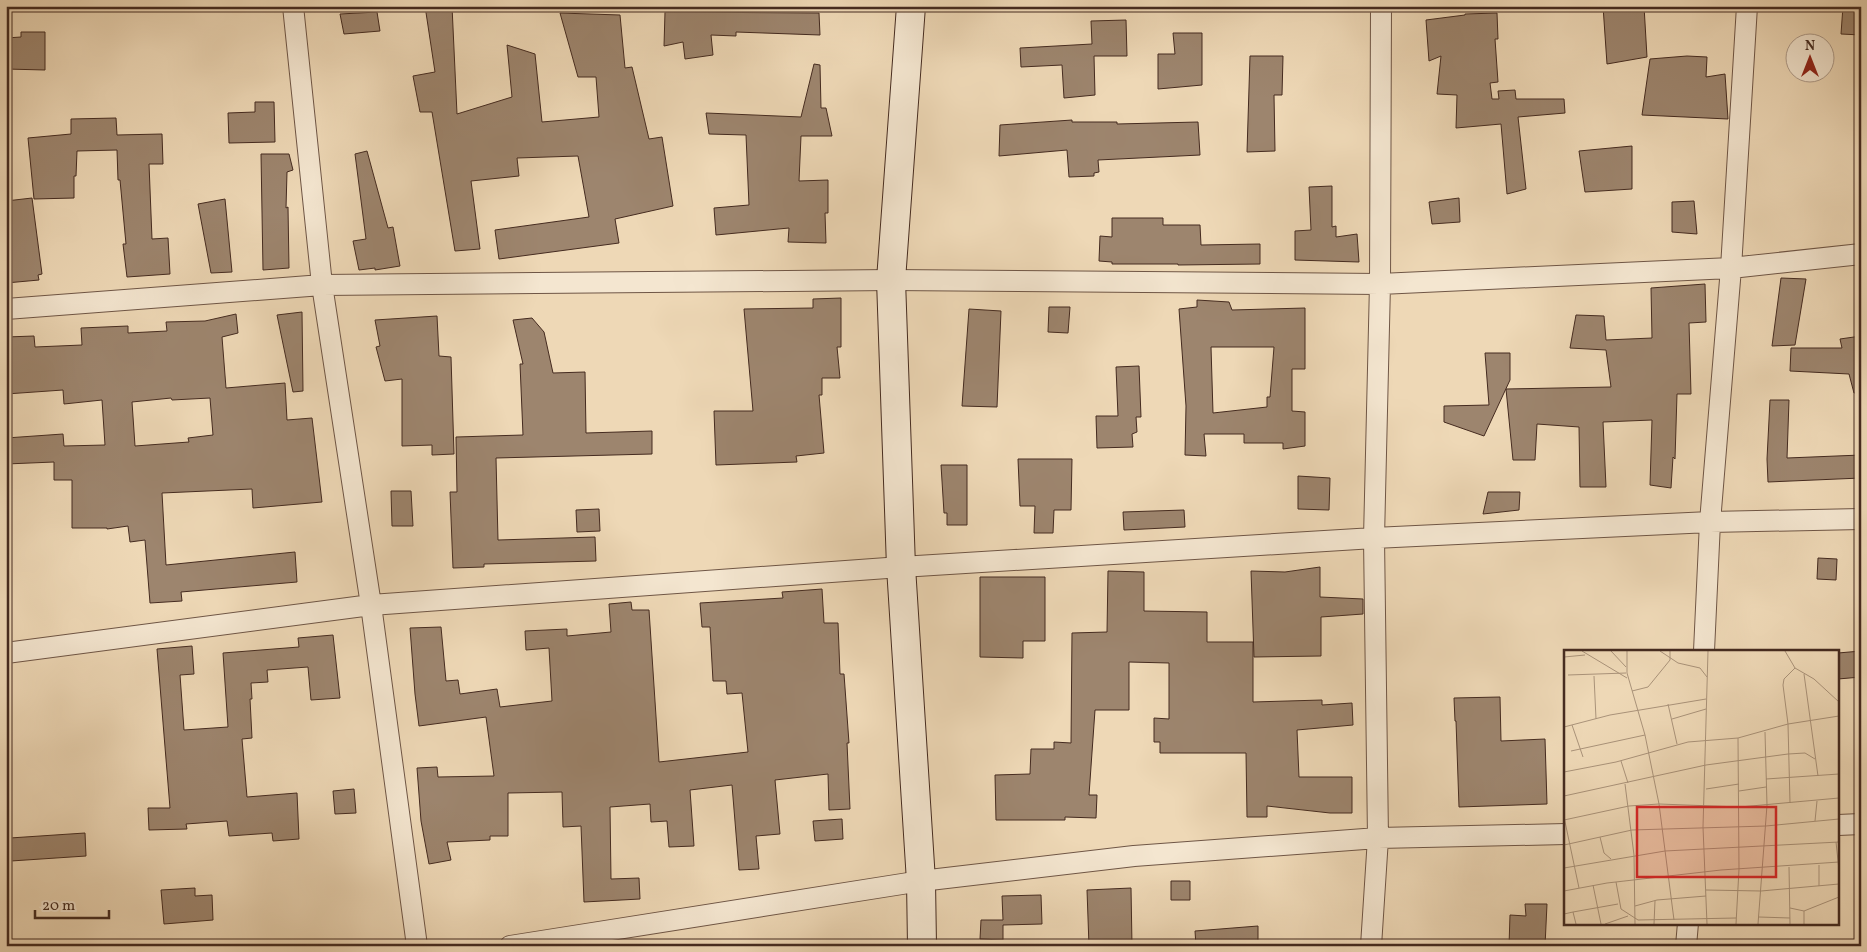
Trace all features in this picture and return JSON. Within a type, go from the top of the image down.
[{"type":"street","points":[[292,6],[322,285],[371,605],[417,946]]},
{"type":"street","points":[[911,6],[891,280],[902,567],[921,881],[922,946]]},
{"type":"street","points":[[1370,946],[1378,838],[1374,538],[1380,284],[1381,6]]},
{"type":"street","points":[[1704,650],[1710,522],[1731,268],[1747,6]]},
{"type":"street","points":[[6,309],[322,285],[891,280],[1380,284],[1731,268],[1861,254]]},
{"type":"street","points":[[6,652],[371,605],[902,567],[1374,538],[1710,522],[1861,519]]},
{"type":"street","points":[[1840,825],[1861,824]]},
{"type":"street","points":[[510,946],[921,881],[1134,856],[1378,838],[1564,834]]},
{"type":"street","points":[[1686,946],[1688,924]]},
{"type":"building","points":[[425,6],[452,6],[457,114],[512,97],[507,45],[535,54],[542,122],[599,117],[596,77],[578,77],[560,13],[620,15],[625,68],[632,67],[649,139],[662,137],[673,206],[615,219],[619,243],[499,259],[495,230],[589,217],[578,156],[517,158],[519,176],[471,181],[480,249],[455,251],[432,112],[420,112],[413,76],[435,72]]},
{"type":"building","points":[[1603,6],[1644,6],[1647,57],[1607,64]]},
{"type":"building","points":[[1843,6],[1861,6],[1861,35],[1841,34]]},
{"type":"building","points":[[377,12],[380,31],[344,34],[340,14]]},
{"type":"building","points":[[665,12],[819,13],[820,35],[736,32],[736,36],[711,35],[713,55],[685,59],[683,42],[664,46]]},
{"type":"building","points":[[1497,13],[1498,39],[1495,39],[1498,82],[1490,83],[1492,99],[1499,99],[1498,91],[1515,90],[1516,99],[1564,99],[1565,113],[1518,117],[1526,189],[1507,194],[1501,124],[1456,128],[1457,95],[1437,94],[1441,56],[1429,61],[1426,20],[1465,14]]},
{"type":"building","points":[[1126,20],[1127,56],[1094,56],[1095,95],[1064,98],[1062,65],[1021,67],[1020,48],[1092,44],[1091,21]]},
{"type":"building","points":[[21,32],[45,32],[45,70],[6,69],[6,38],[21,37]]},
{"type":"building","points":[[1173,33],[1202,33],[1202,85],[1158,89],[1158,54],[1175,54]]},
{"type":"building","points":[[1250,56],[1283,56],[1282,95],[1274,95],[1275,151],[1247,152]]},
{"type":"building","points":[[1687,56],[1707,57],[1706,77],[1725,74],[1728,119],[1642,115],[1650,59]]},
{"type":"building","points":[[814,64],[820,65],[821,108],[826,108],[832,136],[801,136],[799,181],[828,180],[828,213],[825,213],[826,243],[788,242],[789,228],[716,235],[714,208],[749,205],[746,135],[709,134],[706,113],[801,117]]},
{"type":"building","points":[[255,102],[274,102],[275,142],[229,143],[228,113],[255,112]]},
{"type":"building","points":[[116,118],[117,135],[162,134],[163,164],[149,164],[152,239],[168,238],[170,274],[127,277],[123,244],[126,244],[120,180],[118,180],[117,150],[77,151],[74,198],[34,199],[28,138],[71,134],[71,119]]},
{"type":"building","points":[[1072,120],[1072,122],[1117,122],[1117,124],[1198,122],[1200,155],[1098,160],[1099,172],[1094,173],[1094,176],[1069,177],[1067,150],[999,156],[1000,125]]},
{"type":"building","points":[[1632,146],[1632,189],[1585,192],[1579,151]]},
{"type":"building","points":[[367,151],[388,228],[393,227],[400,266],[375,270],[375,268],[359,270],[353,241],[366,239],[355,154]]},
{"type":"building","points":[[261,154],[289,154],[293,170],[287,172],[286,208],[288,207],[289,268],[263,270]]},
{"type":"building","points":[[1332,186],[1332,227],[1336,226],[1336,237],[1357,234],[1359,262],[1295,260],[1295,231],[1311,230],[1309,187]]},
{"type":"building","points":[[32,198],[42,274],[38,275],[39,280],[6,283],[6,201]]},
{"type":"building","points":[[1459,198],[1460,222],[1432,224],[1429,202]]},
{"type":"building","points":[[225,199],[232,272],[211,273],[198,204]]},
{"type":"building","points":[[1694,201],[1697,234],[1672,232],[1672,202]]},
{"type":"building","points":[[1112,218],[1163,218],[1163,225],[1200,225],[1201,245],[1260,244],[1260,264],[1112,264],[1112,262],[1099,261],[1100,236],[1112,237]]},
{"type":"building","points":[[1781,278],[1806,279],[1795,345],[1772,346]]},
{"type":"building","points":[[1705,284],[1706,322],[1689,323],[1691,394],[1677,394],[1675,459],[1673,457],[1671,488],[1650,485],[1652,420],[1603,422],[1606,487],[1580,487],[1579,427],[1537,424],[1535,460],[1513,460],[1506,389],[1611,387],[1606,350],[1570,348],[1576,315],[1604,316],[1606,340],[1652,338],[1651,288]]},
{"type":"building","points":[[841,298],[841,347],[837,347],[840,378],[822,378],[822,395],[819,395],[824,453],[796,456],[797,462],[716,465],[714,411],[753,411],[744,309],[813,308],[813,299]]},
{"type":"building","points":[[1197,300],[1229,302],[1232,310],[1305,308],[1305,369],[1292,369],[1292,411],[1305,412],[1305,446],[1283,449],[1283,443],[1244,443],[1244,434],[1204,434],[1206,456],[1185,455],[1186,406],[1179,309],[1197,307]],"holes":[[[1211,347],[1274,347],[1270,397],[1267,397],[1267,407],[1213,413]]]},
{"type":"building","points":[[1049,307],[1070,307],[1068,333],[1048,332]]},
{"type":"building","points":[[969,309],[1001,311],[997,407],[962,406]]},
{"type":"building","points":[[302,312],[303,391],[293,392],[277,315]]},
{"type":"building","points":[[236,314],[238,333],[222,337],[226,388],[285,383],[287,420],[312,418],[322,502],[253,508],[252,489],[162,493],[166,565],[295,552],[297,582],[181,592],[182,601],[150,603],[145,540],[130,542],[128,526],[107,529],[72,528],[72,480],[54,480],[54,462],[6,464],[6,438],[63,434],[64,446],[105,445],[102,400],[64,404],[63,390],[6,394],[6,337],[34,336],[35,347],[82,345],[81,328],[128,326],[128,333],[167,331],[166,322],[205,321]],"holes":[[[171,398],[172,400],[210,398],[213,435],[188,438],[189,442],[135,446],[132,402]]]},
{"type":"building","points":[[437,316],[439,356],[451,357],[454,454],[432,455],[432,445],[402,446],[402,379],[385,381],[376,347],[380,346],[375,320]]},
{"type":"building","points":[[532,318],[544,332],[553,373],[585,372],[586,433],[652,431],[652,454],[496,458],[498,540],[595,537],[596,561],[484,564],[484,567],[453,568],[450,492],[457,492],[456,437],[523,435],[520,364],[523,364],[513,320]]},
{"type":"building","points":[[1861,336],[1861,392],[1854,393],[1849,374],[1790,371],[1791,348],[1842,348],[1840,339]]},
{"type":"building","points":[[1485,353],[1510,353],[1510,380],[1484,436],[1444,422],[1444,406],[1489,405]]},
{"type":"building","points":[[1139,366],[1141,417],[1136,417],[1137,432],[1132,434],[1133,447],[1097,448],[1096,416],[1118,416],[1116,367]]},
{"type":"building","points":[[1770,400],[1789,400],[1787,458],[1861,455],[1861,478],[1768,482],[1767,459]]},
{"type":"building","points":[[1018,459],[1072,459],[1071,510],[1054,510],[1053,533],[1034,533],[1035,506],[1020,506]]},
{"type":"building","points":[[941,465],[967,465],[967,525],[947,525],[947,513],[944,513]]},
{"type":"building","points":[[1298,476],[1330,478],[1329,510],[1298,509]]},
{"type":"building","points":[[391,491],[411,491],[413,526],[392,526]]},
{"type":"building","points":[[1488,492],[1520,492],[1519,510],[1483,514]]},
{"type":"building","points":[[599,509],[600,531],[577,532],[576,510]]},
{"type":"building","points":[[1184,510],[1185,527],[1124,530],[1123,512]]},
{"type":"building","points":[[1818,558],[1837,559],[1836,580],[1817,579]]},
{"type":"building","points":[[1320,567],[1320,597],[1363,599],[1363,614],[1321,617],[1321,656],[1254,657],[1251,571],[1285,572]]},
{"type":"building","points":[[1108,571],[1144,572],[1144,611],[1207,612],[1207,642],[1253,642],[1253,702],[1322,700],[1322,705],[1352,703],[1353,725],[1297,730],[1299,777],[1352,777],[1352,813],[1330,813],[1267,806],[1267,817],[1247,817],[1246,753],[1160,753],[1160,742],[1154,742],[1154,718],[1169,719],[1169,663],[1129,662],[1129,710],[1095,710],[1089,795],[1097,795],[1096,818],[1065,817],[1065,820],[996,820],[995,775],[1030,774],[1031,749],[1054,749],[1054,742],[1071,743],[1072,633],[1107,632]]},
{"type":"building","points":[[980,577],[1045,577],[1045,641],[1023,641],[1023,658],[980,657]]},
{"type":"building","points":[[822,589],[824,623],[838,623],[840,674],[844,674],[849,743],[847,743],[850,809],[829,810],[828,774],[775,780],[780,834],[756,836],[759,869],[739,870],[732,785],[690,790],[694,846],[669,847],[667,821],[651,822],[650,804],[610,807],[611,879],[639,878],[640,899],[584,902],[581,826],[563,827],[562,792],[508,793],[508,836],[490,836],[490,840],[447,842],[451,860],[429,864],[421,821],[417,768],[437,767],[438,777],[494,776],[486,717],[419,726],[410,628],[441,627],[446,681],[458,680],[460,694],[497,689],[500,707],[552,701],[549,648],[526,650],[525,631],[567,629],[567,636],[611,632],[609,604],[631,602],[632,610],[649,610],[659,762],[748,752],[742,693],[727,694],[726,681],[713,681],[710,627],[702,627],[700,603],[783,598],[782,592]]},
{"type":"building","points":[[333,635],[340,698],[311,700],[308,667],[267,670],[268,682],[251,683],[252,738],[242,739],[247,797],[297,793],[299,839],[273,841],[272,833],[229,836],[227,821],[186,824],[187,829],[149,830],[148,808],[170,808],[157,649],[192,646],[194,674],[180,675],[184,730],[228,727],[223,653],[299,647],[298,638]]},
{"type":"building","points":[[1861,651],[1861,677],[1840,679],[1840,653]]},
{"type":"building","points":[[1500,697],[1501,741],[1545,739],[1547,804],[1459,807],[1454,698]]},
{"type":"building","points":[[354,789],[356,813],[335,814],[333,791]]},
{"type":"building","points":[[842,819],[843,839],[815,841],[813,821]]},
{"type":"building","points":[[85,833],[86,856],[11,861],[10,838]]},
{"type":"building","points":[[1171,881],[1190,881],[1190,900],[1171,900]]},
{"type":"building","points":[[195,888],[195,896],[212,895],[213,920],[164,924],[161,890]]},
{"type":"building","points":[[1131,888],[1132,946],[1089,946],[1087,890]]},
{"type":"building","points":[[1041,895],[1042,924],[1003,925],[1003,940],[980,939],[981,920],[1003,920],[1002,896]]},
{"type":"building","points":[[1525,904],[1547,904],[1545,946],[1509,946],[1510,915],[1526,916]]},
{"type":"building","points":[[1258,926],[1258,946],[1196,946],[1195,931]]}]
